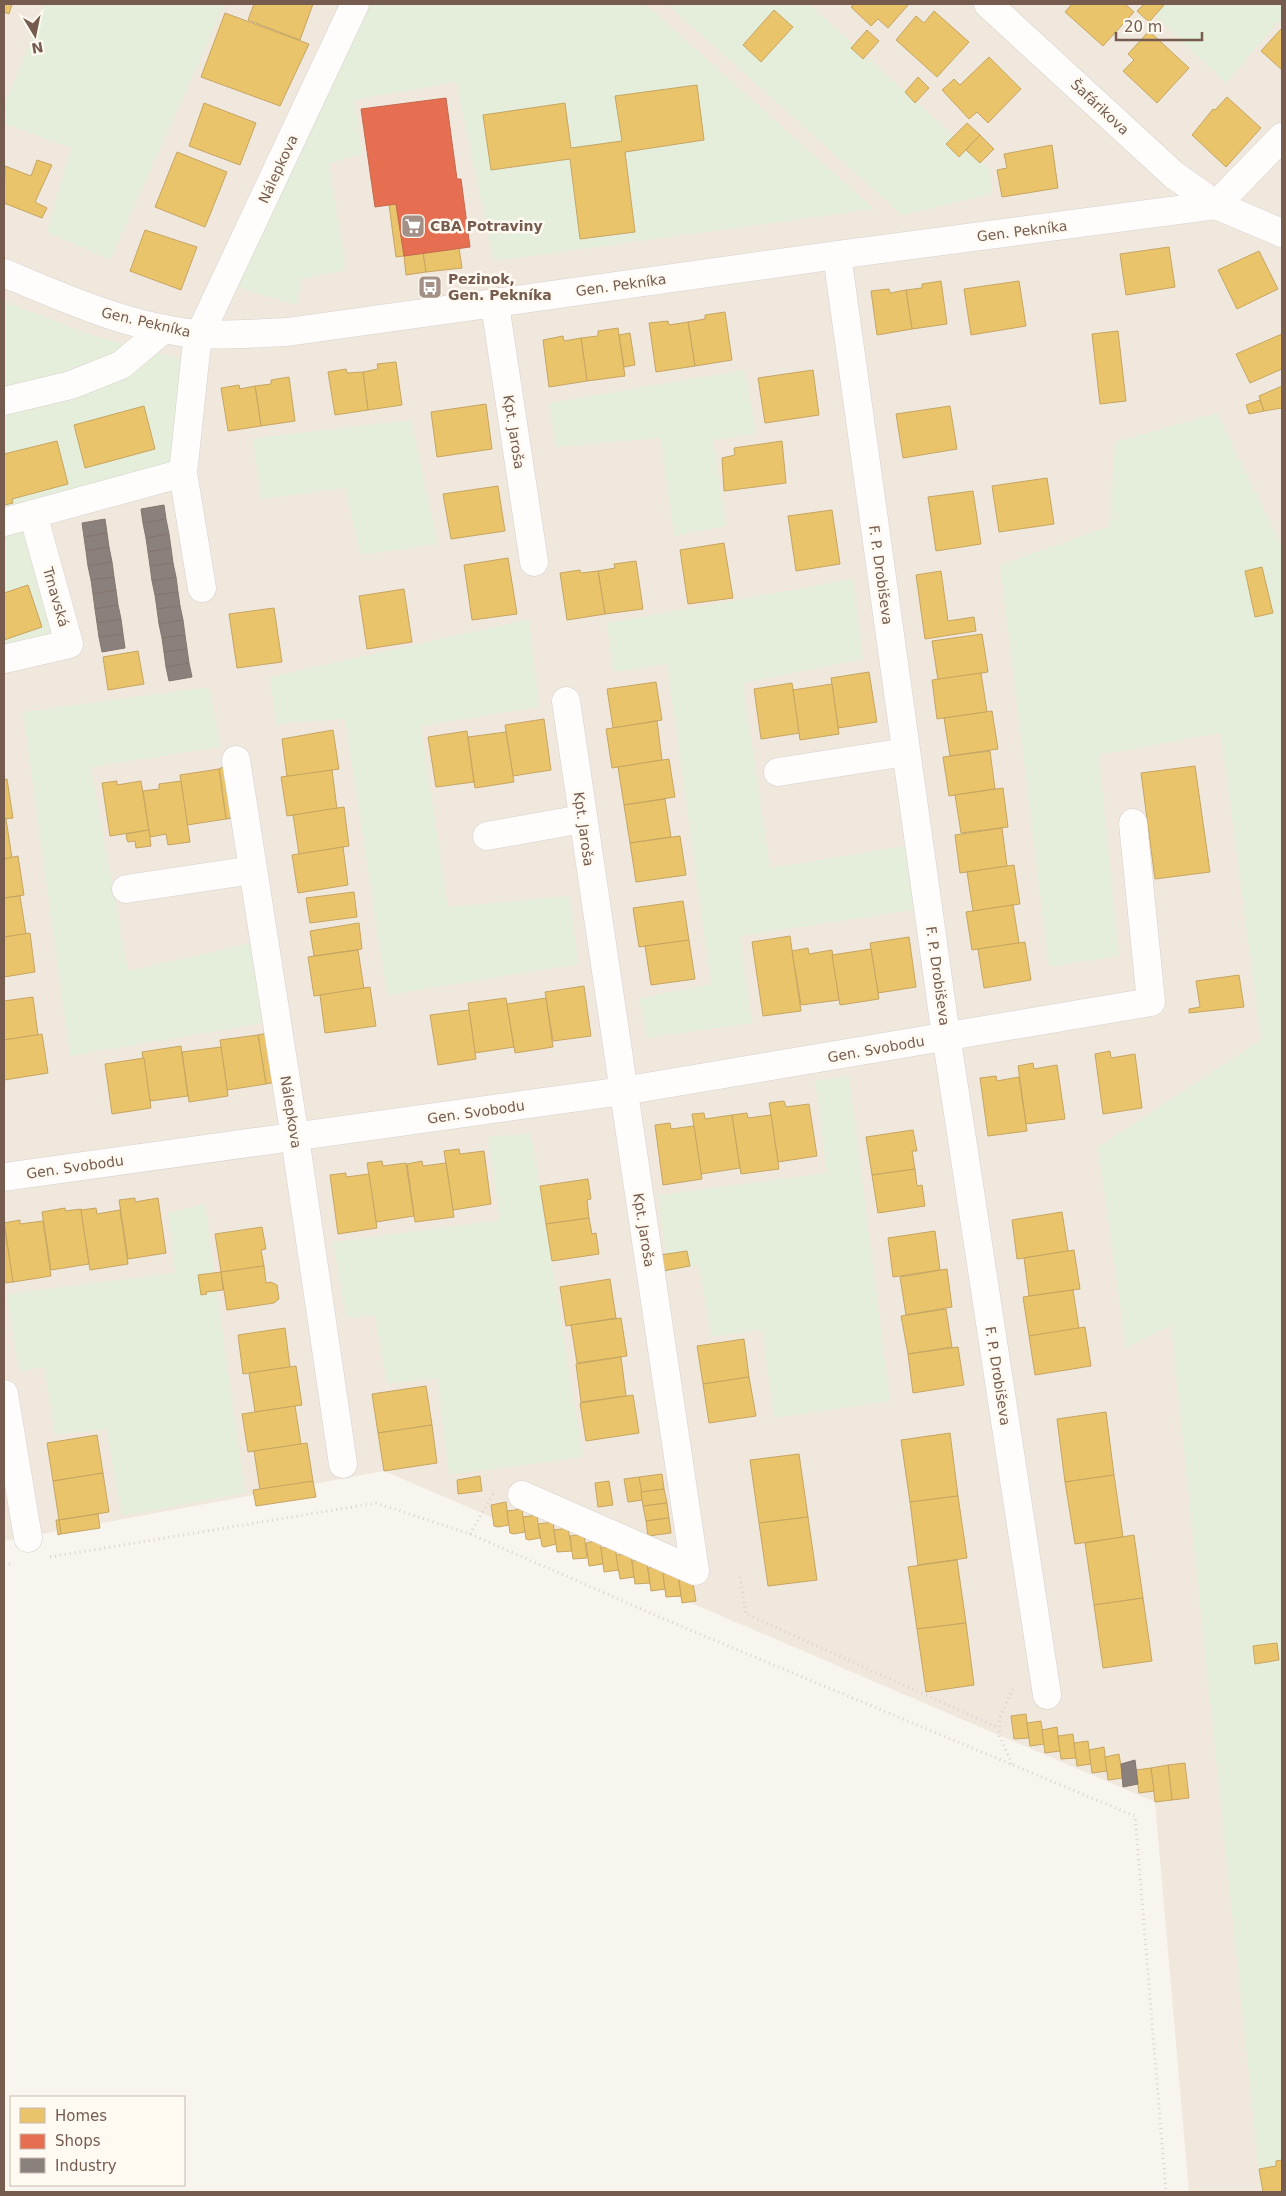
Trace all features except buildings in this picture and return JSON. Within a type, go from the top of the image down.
[{"type":"street","name":"Nálepkova","points":[[202,588],[183,473],[196,351],[200,334],[355,4]]},
{"type":"street","name":"Šafárikova","points":[[988,4],[1174,175],[1216,205],[1282,233]]},
{"type":"street","points":[[1216,205],[1282,137]]},
{"type":"street","name":"Gen. Pekníka","points":[[4,273],[95,310],[164,329],[200,334],[287,332],[836,255],[1216,205]]},
{"type":"street","name":"F. P. Drobiševa","points":[[836,255],[947,1037],[1047,1696]]},
{"type":"street","name":"Kpt. Jaroša","points":[[498,302],[497,318],[534,562]]},
{"type":"street","points":[[4,401],[71,385],[121,365],[164,329]]},
{"type":"street","points":[[4,522],[183,473]]},
{"type":"street","name":"Trnavská","points":[[4,659],[69,644],[33,514]]},
{"type":"street","name":"Kpt. Jaroša","points":[[522,1495],[695,1571],[566,701]]},
{"type":"street","points":[[778,772],[906,752]]},
{"type":"street","name":"Nálepkova","points":[[236,760],[295,1138],[343,1464]]},
{"type":"street","points":[[487,836],[582,819]]},
{"type":"street","name":"Gen. Svobodu","points":[[4,1177],[623,1091],[1151,1002],[1133,823]]},
{"type":"street","points":[[126,889],[253,870]]},
{"type":"street","points":[[4,1394],[31,1553]]},
{"type":"path","points":[[470,1534],[497,1486],[522,1495]]},
{"type":"path","points":[[4,1565],[31,1553],[376,1503],[470,1534],[678,1625],[1135,1816],[1166,2192]]},
{"type":"path","points":[[740,1578],[746,1614],[999,1728]]},
{"type":"path","points":[[1012,1764],[999,1735],[999,1728],[1000,1717],[1013,1688]]},
{"type":"shaded area","points":[[4,4],[1282,4],[1282,2192],[1189,2192],[1155,1802],[384,1471],[4,1541]]},
{"type":"green space","points":[[44,4],[225,4],[110,260],[47,232],[71,148],[4,123],[4,108]]},
{"type":"green space","points":[[371,4],[645,4],[874,209],[494,261],[456,82],[354,100],[362,154],[329,163],[346,270],[302,279],[296,305],[237,287]]},
{"type":"green space","points":[[667,4],[809,4],[990,169],[992,194],[902,215]]},
{"type":"green space","points":[[1142,4],[1282,4],[1282,18],[1226,83]]},
{"type":"green space","points":[[4,301],[88,334],[184,360],[173,467],[4,510]]},
{"type":"green space","points":[[745,370],[756,434],[713,440],[726,526],[674,536],[661,438],[556,447],[549,403]]},
{"type":"green space","points":[[1217,413],[1282,547],[1282,2192],[1261,2192],[1171,1325],[1126,1348],[1098,1147],[1261,1040],[1221,733],[1099,755],[1119,956],[1049,967],[1000,565],[1110,526],[1115,442]]},
{"type":"green space","points":[[411,420],[438,544],[361,555],[345,488],[261,499],[253,438]]},
{"type":"green space","points":[[24,527],[58,640],[4,652],[4,533]]},
{"type":"green space","points":[[853,579],[863,659],[743,683],[770,868],[905,846],[913,910],[740,936],[752,1023],[647,1038],[639,998],[711,984],[667,664],[613,672],[607,623]]},
{"type":"green space","points":[[529,619],[539,707],[421,726],[448,907],[570,896],[578,964],[387,995],[345,719],[276,724],[270,677]]},
{"type":"green space","points":[[209,687],[221,747],[91,767],[128,971],[252,943],[266,1023],[70,1056],[23,712]]},
{"type":"green space","points":[[849,1076],[890,1401],[774,1418],[762,1330],[711,1337],[699,1265],[668,1271],[658,1195],[827,1173],[815,1080]]},
{"type":"green space","points":[[531,1133],[583,1457],[449,1475],[437,1378],[387,1384],[375,1316],[346,1317],[333,1242],[500,1220],[488,1137]]},
{"type":"green space","points":[[205,1204],[245,1493],[122,1516],[106,1429],[55,1435],[44,1367],[19,1371],[7,1294],[175,1273],[168,1213]]},
{"type":"place","name":"CBA Potraviny","points":[[413,226]]},
{"type":"place","name":"Pezinok, Gen. Pekníka","points":[[430,287]]}]
